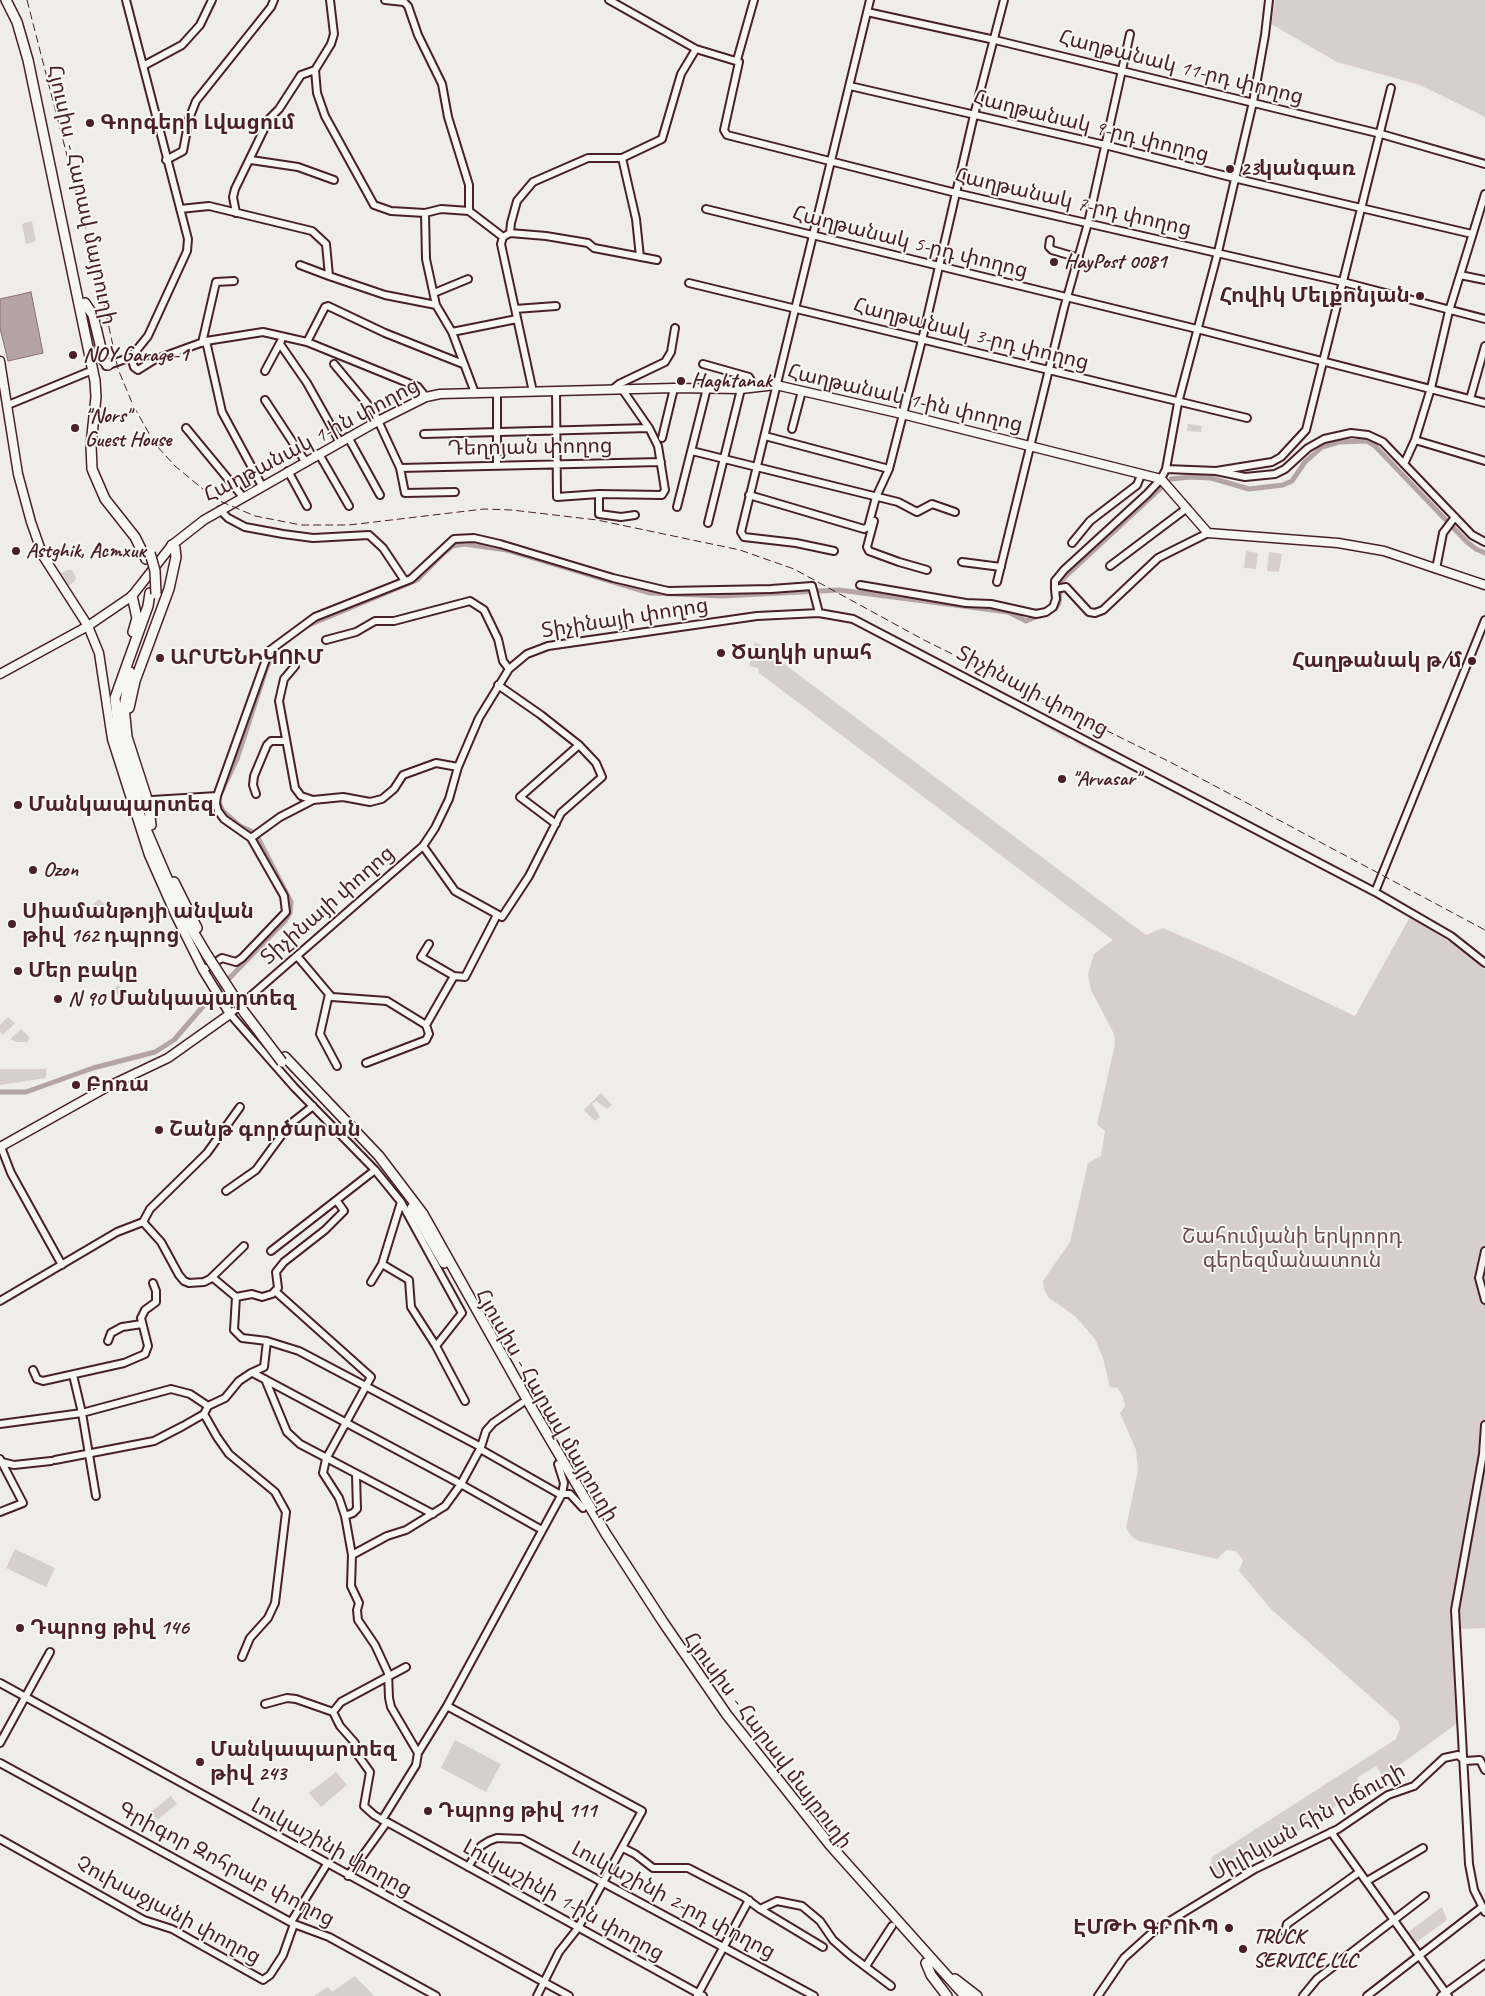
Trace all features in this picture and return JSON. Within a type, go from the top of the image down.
[{"type":"highway","name":"Հյուսիս - Հարավ մայրուղի","points":[[6,0],[17,22],[28,60],[94,373],[96,397],[90,445],[92,469],[105,499],[148,556]]},
{"type":"highway","name":"Հյուսիս - Հարավ մայրուղի","points":[[12,0],[24,24],[34,58],[101,387],[96,450],[99,474],[110,497],[140,535],[148,556],[153,594],[146,632],[127,679],[124,707],[126,729],[148,802],[151,825],[185,904],[209,953]]},
{"type":"highway","points":[[85,303],[93,315],[106,366]]},
{"type":"highway","points":[[126,729],[137,674],[172,576],[176,553],[172,545]]},
{"type":"highway","name":"Հյուսիս - Հարավ մայրուղի","points":[[153,594],[115,698],[119,738],[137,797],[135,806],[182,913],[209,953],[244,1012],[283,1060],[376,1161],[411,1206],[583,1508],[651,1616],[744,1747],[814,1835],[892,1926],[957,1996]]},
{"type":"highway","points":[[115,698],[114,688],[136,624],[132,596]]},
{"type":"highway","name":"Հյուսիս - Հարավ մայրուղի","points":[[135,806],[151,825]]},
{"type":"highway","name":"Հյուսիս - Հարավ մայրուղի","points":[[283,1060],[379,1156],[414,1201],[606,1534],[662,1622],[727,1714],[830,1845],[965,1996]]},
{"type":"highway","points":[[926,1963],[931,1976],[947,1996]]},
{"type":"highway","points":[[943,1972],[977,1996]]},
{"type":"main road","points":[[0,361],[18,474],[31,522],[43,556],[90,624],[103,666],[112,739],[162,884],[203,970],[230,1014]]},
{"type":"main road","name":"Հաղթանակ 1-ին փողոց","points":[[0,673],[90,624],[132,596],[172,545],[187,531],[305,461],[426,397],[475,393],[613,389],[741,389],[776,385],[902,414],[1162,479]]},
{"type":"main road","points":[[1162,479],[1208,533],[1355,546],[1384,551],[1485,585]]},
{"type":"main road","name":"Տիչինայի փողոց","points":[[1,1148],[109,1086],[168,1058],[230,1014]]},
{"type":"street","points":[[143,66],[182,45],[200,25],[212,0]]},
{"type":"street","points":[[166,160],[183,150],[189,119],[196,101],[271,7],[274,0]]},
{"type":"street","points":[[330,0],[334,34],[331,44],[315,70],[317,93],[326,116],[374,205],[391,211],[425,213],[441,209],[469,211],[503,237]]},
{"type":"street","points":[[385,0],[404,2],[408,6],[418,35],[442,84],[448,116],[469,185],[469,211]]},
{"type":"street","points":[[609,0],[696,49],[739,62],[754,0]]},
{"type":"street","points":[[834,551],[796,542],[744,537],[741,532],[870,0]]},
{"type":"street","points":[[749,496],[864,529],[869,525],[889,470],[922,340],[974,115],[1004,0]]},
{"type":"street","points":[[860,585],[966,603],[998,606],[1036,614],[1046,612],[1053,607],[1056,600],[1058,589],[1055,581],[1064,570],[1162,479],[1166,469],[1178,403],[1218,252],[1253,102],[1266,35],[1269,0]]},
{"type":"street","points":[[106,366],[131,358],[148,336],[187,251],[186,228],[166,160],[128,1]]},
{"type":"street","name":"Հաղթանակ 11-րդ փողոց","points":[[867,12],[1123,70],[1382,134],[1485,164]]},
{"type":"street","points":[[997,582],[1088,223],[1130,34]]},
{"type":"street","points":[[510,232],[517,201],[533,182],[588,158],[622,158],[662,139],[681,74],[696,49]]},
{"type":"street","name":"Հաղթանակ 7-րդ փողոց","points":[[739,62],[724,133],[956,193],[1218,252],[1485,319]]},
{"type":"street","points":[[236,213],[233,197],[269,119],[279,109],[301,75],[315,70]]},
{"type":"street","name":"Հաղթանակ 9-րդ փողոց","points":[[850,86],[1105,145],[1234,178],[1472,234]]},
{"type":"street","points":[[1216,471],[1272,462],[1290,450],[1306,430],[1382,134],[1391,88]]},
{"type":"street","points":[[622,158],[637,225],[640,257]]},
{"type":"street","points":[[251,160],[298,167],[334,180]]},
{"type":"street","points":[[1404,464],[1415,440],[1449,311],[1485,194]]},
{"type":"street","points":[[180,209],[209,206],[312,231],[326,244],[328,276]]},
{"type":"street","name":"Հաղթանակ 5-րդ փողոց","points":[[706,209],[1197,329],[1485,403]]},
{"type":"street","points":[[425,213],[425,245],[436,305],[452,332],[475,393]]},
{"type":"street","points":[[533,392],[501,244],[503,237],[510,232],[588,243],[594,248],[657,260]]},
{"type":"street","points":[[1050,240],[1048,243],[1052,250],[1079,258]]},
{"type":"street","points":[[300,265],[385,295],[436,305]]},
{"type":"street","points":[[1460,275],[1485,280]]},
{"type":"street","points":[[434,293],[468,279]]},
{"type":"street","points":[[234,281],[216,282],[204,342],[222,412],[262,486]]},
{"type":"street","name":"Հաղթանակ 3-րդ փողոց","points":[[689,283],[1246,418]]},
{"type":"street","points":[[307,342],[328,306],[385,333],[463,364]]},
{"type":"street","points":[[515,309],[556,306]]},
{"type":"street","points":[[452,332],[517,319]]},
{"type":"street","points":[[613,389],[619,384],[665,362],[671,352],[675,328]]},
{"type":"street","points":[[131,358],[134,367],[138,370],[154,360],[204,342],[263,332],[307,342],[418,387],[426,397]]},
{"type":"street","points":[[265,371],[284,337]]},
{"type":"street","points":[[280,344],[307,383],[340,442]]},
{"type":"street","points":[[1470,399],[1485,346]]},
{"type":"street","points":[[334,364],[362,395],[378,421],[400,468],[404,491],[407,494],[455,492]]},
{"type":"street","points":[[703,364],[748,377],[755,386]]},
{"type":"street","points":[[8,405],[88,372]]},
{"type":"street","points":[[662,438],[674,388]]},
{"type":"street","points":[[676,507],[707,388]]},
{"type":"street","points":[[556,391],[555,463],[557,496],[598,494],[662,495],[665,490],[658,446],[649,428],[622,389]]},
{"type":"street","points":[[708,523],[741,389]]},
{"type":"street","points":[[792,429],[802,391]]},
{"type":"street","points":[[496,464],[497,393]]},
{"type":"street","points":[[265,400],[305,461]]},
{"type":"street","points":[[186,428],[243,497]]},
{"type":"street","points":[[424,434],[649,428]]},
{"type":"street","points":[[1166,469],[1216,471],[1245,477],[1275,474],[1285,469],[1313,444],[1335,435],[1351,433],[1376,438],[1404,464],[1472,535],[1485,542]]},
{"type":"street","points":[[765,436],[889,470]]},
{"type":"street","points":[[348,437],[380,495]]},
{"type":"street","points":[[1415,440],[1485,461]]},
{"type":"street","points":[[692,451],[756,465],[898,502],[917,512],[932,504],[955,512]]},
{"type":"street","points":[[319,454],[349,506]]},
{"type":"street","name":"Դեղոյան փողոց","points":[[400,468],[496,464],[661,462]]},
{"type":"street","points":[[288,471],[307,506]]},
{"type":"street","points":[[1072,542],[1090,521],[1137,485],[1141,475]]},
{"type":"street","points":[[598,494],[599,514],[621,517],[636,515]]},
{"type":"street","points":[[878,498],[868,549],[899,562],[927,570]]},
{"type":"street","points":[[1110,566],[1186,508]]},
{"type":"street","points":[[220,510],[228,518],[245,527],[283,534],[313,538],[369,535],[383,548],[404,581]]},
{"type":"street","points":[[1436,569],[1443,533],[1447,525],[1455,517]]},
{"type":"street","points":[[1058,589],[1066,587],[1089,612],[1095,613],[1103,610],[1158,558],[1208,533]]},
{"type":"street","points":[[203,970],[222,958],[236,962],[242,958],[286,912],[284,896],[254,836],[224,819],[218,811],[217,796],[269,651],[315,617],[411,579],[448,542],[460,537],[500,544],[613,578],[668,591],[771,589],[812,586],[819,613]]},
{"type":"street","points":[[962,562],[1001,567]]},
{"type":"street","points":[[326,640],[356,632],[375,620],[394,621],[470,601],[484,610],[498,639],[503,662],[508,669]]},
{"type":"street","name":"Տիչինայի փողոց","points":[[230,1014],[423,846],[435,828],[449,799],[458,767],[479,718],[508,669],[527,654],[548,646],[757,616],[819,613],[853,619],[1375,892]]},
{"type":"street","points":[[1485,620],[1375,892],[1444,932],[1485,963]]},
{"type":"street","points":[[295,666],[284,679],[278,701],[295,788],[302,796],[313,800]]},
{"type":"street","points":[[423,846],[455,891],[502,917],[529,876],[561,812],[602,777],[596,763],[579,745],[541,714],[498,686]]},
{"type":"street","points":[[256,794],[253,785],[254,776],[267,745],[271,741],[286,741]]},
{"type":"street","points":[[556,824],[520,797],[579,745]]},
{"type":"street","points":[[254,836],[280,817],[313,800],[343,797],[370,802],[382,799],[394,789],[402,775],[436,763],[458,767]]},
{"type":"street","points":[[152,800],[217,796]]},
{"type":"street","points":[[429,944],[421,957],[461,978],[470,970],[497,915]]},
{"type":"street","points":[[297,956],[332,997],[388,1001],[426,1025],[429,1034],[426,1040],[366,1063]]},
{"type":"street","points":[[426,1025],[454,976]]},
{"type":"street","points":[[329,994],[320,1034],[337,1066]]},
{"type":"street","points":[[230,1014],[243,1031],[375,1170],[401,1202],[447,1282],[462,1313],[436,1346]]},
{"type":"street","points":[[226,1191],[256,1170],[289,1125],[313,1106]]},
{"type":"street","points":[[0,1301],[117,1232],[143,1222],[150,1209],[207,1153],[240,1107]]},
{"type":"street","points":[[1,1148],[62,1265]]},
{"type":"street","points":[[270,1251],[375,1170]]},
{"type":"street","points":[[236,1297],[252,1294],[262,1297],[278,1288],[276,1272],[284,1262],[325,1230],[344,1211],[337,1201]]},
{"type":"street","points":[[372,1282],[382,1264],[401,1202]]},
{"type":"street","points":[[411,1206],[419,1224],[419,1235]]},
{"type":"street","points":[[143,1222],[161,1242],[184,1281],[204,1282],[212,1277],[244,1246]]},
{"type":"street","points":[[419,1235],[428,1242],[444,1264]]},
{"type":"street","points":[[1485,1251],[1479,1278],[1485,1300]]},
{"type":"street","points":[[382,1264],[409,1280],[411,1307],[436,1346],[465,1401]]},
{"type":"street","points":[[212,1277],[236,1297]]},
{"type":"street","points":[[33,1370],[39,1381],[124,1363],[145,1354],[148,1346],[142,1324],[142,1314],[156,1302],[156,1291],[153,1283]]},
{"type":"street","points":[[274,1291],[371,1377],[368,1387],[326,1459],[323,1473],[338,1498],[345,1516],[352,1555],[351,1586],[359,1603],[357,1610],[358,1620],[375,1645],[389,1675],[391,1707],[418,1753]]},
{"type":"street","points":[[236,1297],[234,1330],[242,1338],[267,1341],[299,1351],[562,1494],[570,1494],[583,1508]]},
{"type":"street","points":[[108,1341],[111,1333],[122,1327],[142,1324]]},
{"type":"street","points":[[1,1461],[14,1464],[53,1461],[154,1440],[204,1414],[208,1406],[225,1398],[239,1381],[264,1367],[267,1341]]},
{"type":"street","points":[[253,1373],[347,1422],[542,1530]]},
{"type":"street","points":[[73,1375],[82,1413],[96,1496]]},
{"type":"street","points":[[264,1379],[287,1432],[300,1444],[356,1475],[434,1514]]},
{"type":"street","points":[[0,1424],[82,1413],[172,1389],[190,1394],[208,1406]]},
{"type":"street","points":[[352,1555],[387,1536],[406,1530],[445,1506],[461,1484],[480,1448],[486,1431],[522,1403]]},
{"type":"street","points":[[204,1414],[229,1454],[275,1492],[286,1512],[275,1603],[268,1618],[250,1638],[242,1658]]},
{"type":"street","points":[[1367,1996],[1483,1910],[1474,1890],[1468,1864],[1455,1610],[1483,1454],[1485,1425]]},
{"type":"street","points":[[0,1512],[23,1503],[1,1461]]},
{"type":"street","points":[[348,1876],[384,1821],[416,1765],[418,1753],[447,1706],[562,1494],[564,1483],[558,1464]]},
{"type":"street","points":[[345,1516],[357,1509],[356,1475]]},
{"type":"street","points":[[0,1743],[50,1652]]},
{"type":"street","points":[[265,1704],[296,1698],[332,1712],[341,1702],[406,1667]]},
{"type":"street","name":"Լուկաշինի փողոց","points":[[0,1683],[569,1996]]},
{"type":"street","points":[[447,1706],[642,1811],[578,1928],[559,1952],[537,1996]]},
{"type":"street","name":"Լուկաշինի 1-ին փողոց","points":[[332,1712],[340,1726],[355,1743],[355,1751],[370,1772],[364,1806],[384,1821],[699,1995]]},
{"type":"street","name":"Սիլիկյան հին խճուղի","points":[[1098,1996],[1124,1958],[1155,1930],[1255,1869],[1330,1832],[1388,1795],[1414,1786],[1444,1758],[1458,1755],[1464,1761]]},
{"type":"street","points":[[1464,1761],[1482,1759],[1485,1770]]},
{"type":"street","name":"Գրիգոր Զոհրաբ փողոց","points":[[0,1763],[292,1923],[329,1938],[436,1996]]},
{"type":"street","points":[[1330,1832],[1358,1873],[1367,1881],[1394,1919],[1445,1995],[1485,1964]]},
{"type":"street","name":"Լուկաշինի 2-րդ փողոց","points":[[468,1866],[481,1846],[497,1838],[522,1840],[602,1881],[722,1948],[814,1996]]},
{"type":"street","name":"Չուխաջյանի փողոց","points":[[0,1839],[144,1920],[172,1930],[263,1980],[270,1974],[283,1956],[292,1923],[327,1864]]},
{"type":"street","points":[[623,1848],[635,1854],[653,1868],[688,1868],[749,1900],[760,1909],[823,1947]]},
{"type":"street","points":[[1367,1881],[1423,1848]]},
{"type":"street","points":[[1285,1932],[1287,1924],[1358,1873]]},
{"type":"street","points":[[1304,1996],[1318,1979],[1425,1896]]},
{"type":"street","points":[[699,1995],[722,1948],[749,1900]]},
{"type":"street","points":[[760,1909],[777,1901],[802,1906],[820,1921],[833,1940],[891,1986]]},
{"type":"street","points":[[866,1966],[892,1926]]},
{"type":"green space","points":[[1275,0],[1485,0],[1485,117],[1420,85],[1337,62],[1271,24]]},
{"type":"green space","points":[[32,221],[36,241],[26,244],[22,224]]},
{"type":"green space","points":[[1188,424],[1202,426],[1201,432],[1187,431]]},
{"type":"green space","points":[[1246,551],[1258,553],[1256,569],[1244,568]]},
{"type":"green space","points":[[1269,552],[1282,554],[1279,572],[1267,571]]},
{"type":"green space","points":[[72,570],[76,578],[68,586],[61,573]]},
{"type":"green space","name":"Շահումյանի երկրորդ գերեզմանատուն","points":[[755,642],[1146,935],[1163,928],[1237,960],[1355,1016],[1410,917],[1467,953],[1485,970],[1485,1628],[1452,1629],[1459,1722],[1383,1777],[1376,1766],[1357,1778],[1363,1788],[1303,1828],[1219,1876],[1210,1870],[1212,1857],[1396,1739],[1400,1728],[1398,1721],[1272,1610],[1239,1571],[1243,1560],[1236,1551],[1226,1550],[1217,1559],[1139,1541],[1131,1536],[1126,1528],[1138,1470],[1136,1450],[1120,1413],[1125,1406],[1123,1397],[1118,1388],[1110,1387],[1103,1358],[1095,1339],[1075,1316],[1049,1298],[1044,1289],[1043,1281],[1070,1242],[1088,1163],[1101,1156],[1105,1131],[1097,1124],[1115,1044],[1114,1034],[1091,990],[1088,974],[1094,954],[1113,940],[759,673],[758,668],[749,666]]},
{"type":"green space","points":[[1043,722],[1069,736],[1069,740],[1040,724]]},
{"type":"green space","points":[[1076,740],[1115,760],[1115,763],[1074,742]]},
{"type":"green space","points":[[99,899],[111,911],[104,918],[92,905]]},
{"type":"green space","points":[[118,985],[129,996],[124,1001],[113,990]]},
{"type":"green space","points":[[8,1017],[15,1023],[3,1035],[0,1032],[0,1025]]},
{"type":"green space","points":[[21,1029],[30,1038],[27,1042],[16,1042],[10,1039]]},
{"type":"green space","points":[[0,1069],[46,1069],[46,1078],[0,1085]]},
{"type":"green space","points":[[601,1093],[612,1105],[607,1109],[596,1101],[592,1104],[600,1117],[595,1121],[584,1110]]},
{"type":"green space","points":[[15,1549],[55,1568],[46,1587],[6,1568]]},
{"type":"green space","points":[[455,1740],[501,1764],[486,1792],[441,1768]]},
{"type":"green space","points":[[336,1772],[347,1785],[321,1807],[309,1793]]},
{"type":"green space","points":[[171,1796],[177,1804],[157,1820],[151,1812]]},
{"type":"green space","points":[[1442,1907],[1447,1920],[1414,1944],[1407,1933]]},
{"type":"green space","points":[[355,1976],[374,1996],[314,1996],[328,1987],[332,1992]]},
{"type":"shaded area","points":[[31,292],[43,353],[8,361],[0,328],[0,299]]},
{"type":"waterway","points":[[1171,479],[1190,477],[1211,478],[1249,489],[1283,485],[1292,481],[1305,462],[1322,447],[1339,442],[1367,441],[1375,446],[1467,542],[1485,553]]},
{"type":"waterway","points":[[309,625],[417,580],[452,546],[464,544],[507,550],[650,593],[723,596],[839,590],[1008,612],[1026,621],[1055,609],[1059,603],[1061,582],[1065,577],[1162,487]]},
{"type":"waterway","points":[[220,795],[237,759],[267,667],[277,647]]},
{"type":"waterway","points":[[0,1092],[26,1092],[93,1068],[155,1052],[174,1040],[212,996],[285,921],[290,913],[291,902],[259,840],[251,831],[240,826],[223,811],[219,803]]},
{"type":"railway","points":[[27,0],[97,272],[118,369],[133,405],[155,444],[175,466],[215,499],[255,516],[301,525],[349,525],[484,509],[512,510],[597,520],[740,550],[794,569],[924,640],[1170,762],[1485,930]]},
{"type":"place","name":"Գորգերի Լվացում","points":[[90,123]]},
{"type":"place","name":"23կանգառ","points":[[1230,169]]},
{"type":"place","name":"HayPost 0081","points":[[1054,262]]},
{"type":"place","name":"Հովիկ Մելքոնյան","points":[[1420,296]]},
{"type":"place","name":"NOY Garage-1","points":[[73,355]]},
{"type":"place","name":"Haghtanak","points":[[681,381]]},
{"type":"place","name":"\"Nors\" Guest House","points":[[75,428]]},
{"type":"place","name":"Astghik, Астхик","points":[[16,551]]},
{"type":"place","name":"Ծաղկի սրահ","points":[[721,653]]},
{"type":"place","name":"ԱՐՄԵՆԻԿՈՒՄ","points":[[160,658]]},
{"type":"place","name":"Հաղթանակ թ/մ","points":[[1472,661]]},
{"type":"place","name":"\"Arvasar\"","points":[[1062,779]]},
{"type":"place","name":"Մանկապարտեզ","points":[[18,805]]},
{"type":"place","name":"Ozon","points":[[33,870]]},
{"type":"place","name":"Սիամանթոյի անվան թիվ 162 դպրոց","points":[[12,924]]},
{"type":"place","name":"Մեր բակը","points":[[18,971]]},
{"type":"place","name":"N 90 Մանկապարտեզ","points":[[58,999]]},
{"type":"place","name":"Բոռա","points":[[76,1085]]},
{"type":"place","name":"Շանթ գործարան","points":[[159,1130]]},
{"type":"place","name":"Դպրոց թիվ 146","points":[[20,1628]]},
{"type":"place","name":"Մանկապարտեզ թիվ 243","points":[[200,1762]]},
{"type":"place","name":"Դպրոց թիվ 111","points":[[428,1811]]},
{"type":"place","name":"ԷՄԹԻ ԳՐՈՒՊ","points":[[1229,1928]]},
{"type":"place","name":"TRUCK SERVICE LLC","points":[[1243,1949]]}]
